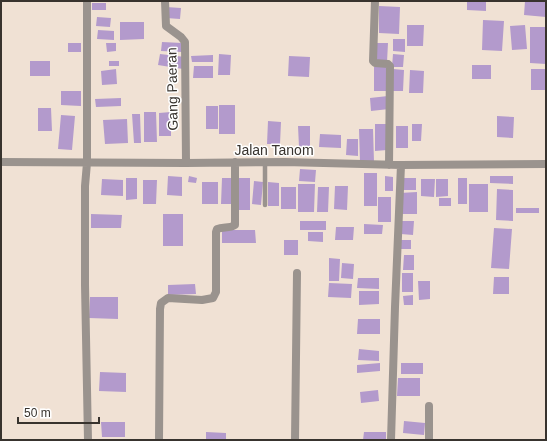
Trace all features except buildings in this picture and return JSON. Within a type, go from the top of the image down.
[{"type":"street","points":[[87,1],[85,285],[88,440]]},
{"type":"street","name":"Gang Paeran","points":[[165,1],[166,26],[181,37],[185,42],[186,163]]},
{"type":"street","points":[[375,1],[374,61],[375,63],[386,63],[390,66],[389,165]]},
{"type":"street","name":"Jalan Tanom","points":[[1,162],[266,162],[389,165],[546,164]]},
{"type":"street","points":[[159,440],[161,303],[168,298],[202,300],[213,298],[216,292],[216,232],[217,229],[221,227],[231,227],[235,225],[236,162]]},
{"type":"street","points":[[391,440],[394,307],[401,165]]},
{"type":"street","points":[[295,440],[297,273]]},
{"type":"street","points":[[429,440],[430,406]]},
{"type":"lane","points":[[265,205],[266,162]]}]
